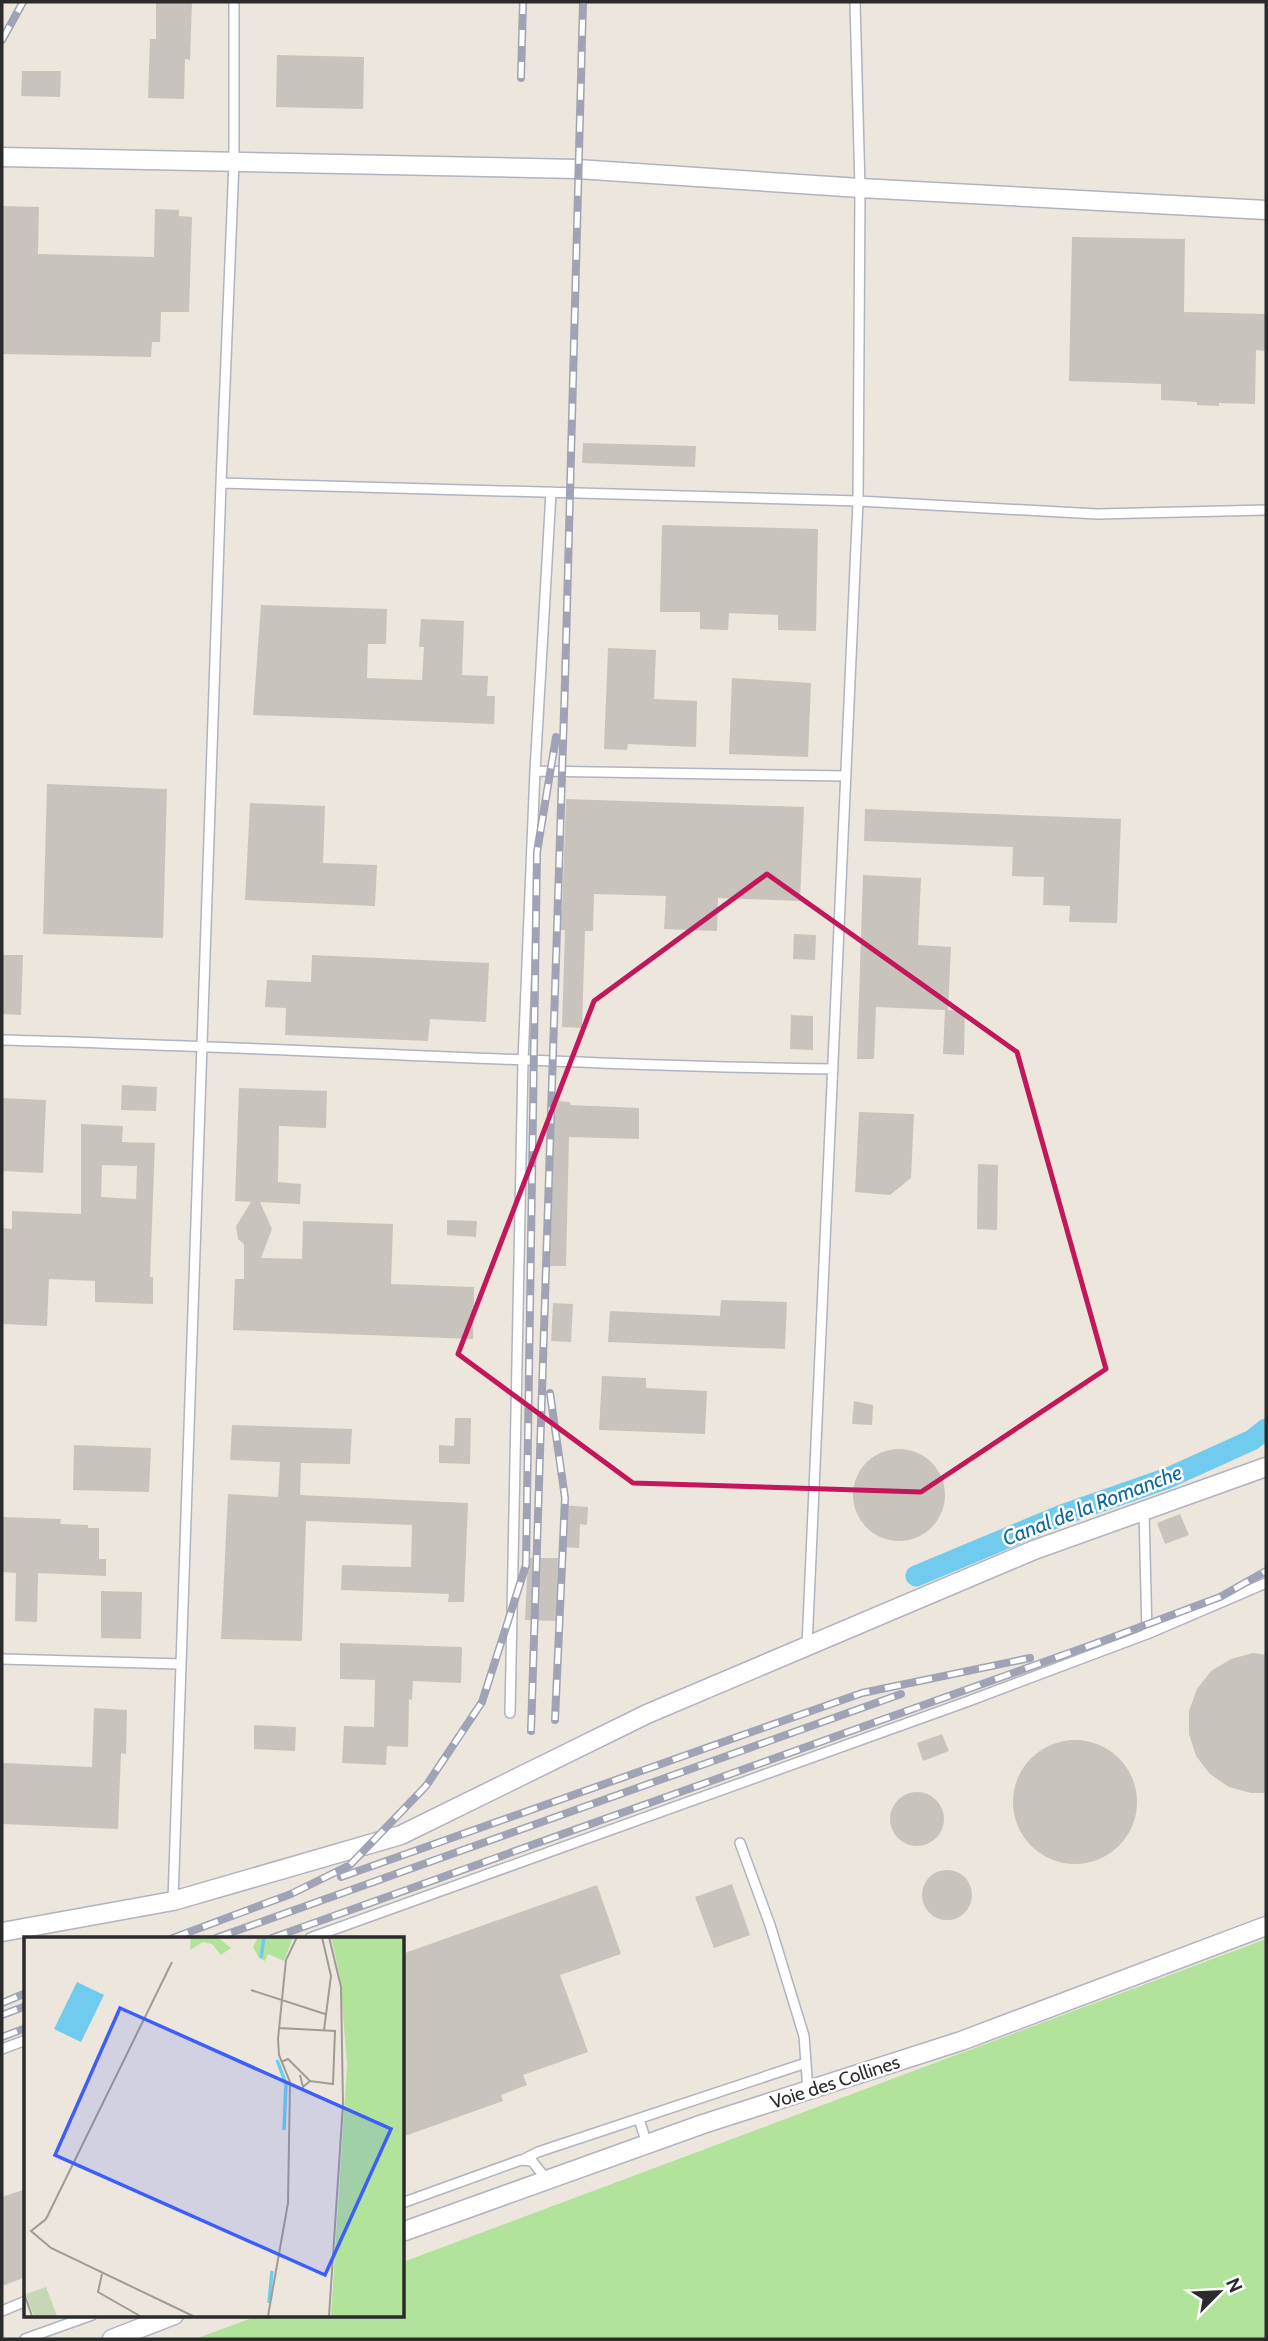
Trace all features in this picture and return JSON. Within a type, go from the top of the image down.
[{"type":"street","points":[[2,157],[577,169],[860,188],[1266,210]]},
{"type":"street","points":[[2,1931],[173,1901],[401,1835],[647,1714],[1034,1550],[1266,1467]]},
{"type":"street","name":"Voie des Collines","points":[[404,2231],[647,2144],[961,2041],[1266,1926]]},
{"type":"street","points":[[112,2339],[171,2316]]},
{"type":"lane","points":[[173,1901],[220,483],[234,162],[234,2]]},
{"type":"lane","points":[[807,1646],[858,501],[860,188],[855,2]]},
{"type":"lane","points":[[220,483],[858,501],[1097,514],[1266,510]]},
{"type":"lane","points":[[510,1713],[523,1061],[535,771],[551,492]]},
{"type":"lane","points":[[535,771],[846,776]]},
{"type":"lane","points":[[2,1040],[201,1045],[649,1066],[833,1069]]},
{"type":"lane","points":[[1144,1511],[1147,1634]]},
{"type":"lane","points":[[313,1937],[802,1762],[1147,1634],[1266,1583]]},
{"type":"lane","points":[[2,1659],[181,1664]]},
{"type":"lane","points":[[740,1843],[804,2036],[808,2091]]},
{"type":"lane","points":[[2,2049],[24,2041]]},
{"type":"lane","points":[[404,2202],[524,2160],[538,2152],[806,2063]]},
{"type":"lane","points":[[639,2119],[647,2144]]},
{"type":"lane","points":[[524,2160],[532,2161],[547,2180]]},
{"type":"lane","points":[[2,2311],[24,2302]]},
{"type":"lane","points":[[25,2339],[89,2316]]},
{"type":"highlighted area","points":[[767,874],[1017,1052],[1106,1369],[921,1492],[633,1483],[458,1354],[594,1001]]},
{"type":"green space","points":[[1266,1939],[1266,2339],[195,2339],[257,2316],[404,2316],[404,2262]]},
{"type":"building","points":[[156,2],[192,2],[190,60],[185,59],[184,99],[148,98],[150,39],[156,39]]},
{"type":"building","points":[[277,55],[364,57],[363,109],[276,107]]},
{"type":"building","points":[[22,71],[61,71],[60,97],[21,96]]},
{"type":"building","points":[[2,206],[39,207],[38,254],[154,257],[155,209],[179,210],[179,216],[192,217],[189,312],[161,312],[160,342],[152,342],[151,357],[2,354]]},
{"type":"building","points":[[1072,237],[1185,239],[1184,312],[1266,314],[1266,351],[1256,350],[1255,404],[1219,403],[1219,406],[1161,400],[1161,384],[1069,381]]},
{"type":"building","points":[[583,443],[696,446],[695,467],[582,463]]},
{"type":"building","points":[[662,525],[818,529],[816,631],[778,630],[778,615],[729,613],[728,630],[700,629],[700,612],[660,612]]},
{"type":"building","points":[[261,605],[387,609],[386,644],[368,644],[367,678],[422,680],[424,647],[419,647],[421,619],[464,621],[462,675],[488,676],[487,696],[495,696],[494,724],[253,715]]},
{"type":"building","points":[[608,648],[656,650],[654,699],[697,701],[696,747],[628,744],[627,750],[604,749]]},
{"type":"building","points":[[732,678],[811,683],[808,757],[729,754]]},
{"type":"building","points":[[47,784],[167,789],[163,938],[43,934]]},
{"type":"building","points":[[566,799],[804,807],[800,901],[718,898],[717,931],[664,929],[666,896],[594,894],[593,931],[585,931],[582,1028],[562,1027],[565,930],[559,930]]},
{"type":"building","points":[[250,803],[325,806],[323,863],[377,865],[375,906],[245,900]]},
{"type":"building","points":[[865,809],[1121,819],[1117,923],[1069,922],[1070,906],[1043,905],[1044,877],[1012,876],[1013,847],[864,841]]},
{"type":"building","points":[[863,875],[921,878],[918,945],[951,947],[948,1010],[965,1011],[964,1055],[943,1054],[945,1010],[876,1007],[874,1059],[857,1059]]},
{"type":"building","points":[[794,934],[816,935],[815,960],[793,959]]},
{"type":"building","points":[[2,955],[23,955],[21,1015],[2,1014]]},
{"type":"building","points":[[312,955],[489,963],[486,1022],[430,1019],[428,1041],[285,1035],[286,1008],[265,1007],[267,980],[311,982]]},
{"type":"building","points":[[791,1015],[813,1016],[813,1050],[790,1049]]},
{"type":"building","points":[[122,1085],[157,1087],[156,1111],[121,1110]]},
{"type":"building","points":[[239,1088],[327,1091],[326,1128],[279,1126],[278,1182],[301,1184],[300,1204],[260,1202],[272,1229],[261,1258],[302,1259],[303,1221],[393,1224],[391,1284],[474,1287],[473,1339],[233,1330],[235,1279],[244,1279],[244,1244],[238,1239],[236,1226],[251,1202],[235,1201]]},
{"type":"building","points":[[2,1098],[46,1100],[43,1173],[2,1171]]},
{"type":"building","points":[[554,1101],[570,1102],[570,1105],[639,1108],[639,1139],[569,1137],[566,1266],[550,1266]]},
{"type":"building","points":[[859,1112],[914,1114],[911,1178],[890,1195],[855,1192]]},
{"type":"building","points":[[81,1124],[123,1126],[122,1142],[155,1143],[150,1277],[153,1277],[153,1304],[95,1302],[95,1281],[49,1279],[47,1326],[2,1324],[2,1228],[12,1229],[12,1211],[81,1214]],"holes":[[[102,1165],[137,1166],[136,1199],[101,1197]]]},
{"type":"building","points":[[978,1164],[998,1165],[997,1230],[977,1229]]},
{"type":"building","points":[[447,1220],[477,1221],[476,1237],[447,1235]]},
{"type":"building","points":[[721,1300],[787,1302],[785,1349],[608,1342],[610,1311],[720,1316]]},
{"type":"building","points":[[553,1303],[573,1304],[571,1342],[551,1341]]},
{"type":"building","points":[[602,1376],[646,1378],[646,1388],[707,1391],[705,1434],[599,1430]]},
{"type":"building","points":[[854,1401],[873,1405],[872,1425],[852,1424]]},
{"type":"building","points":[[455,1418],[471,1418],[470,1464],[439,1463],[439,1445],[454,1446]]},
{"type":"building","points":[[232,1425],[352,1429],[350,1464],[301,1463],[300,1495],[468,1503],[464,1602],[448,1602],[449,1594],[341,1590],[342,1565],[411,1567],[412,1525],[306,1521],[302,1641],[221,1639],[228,1494],[278,1497],[280,1462],[230,1460]]},
{"type":"building","points":[[74,1445],[151,1448],[149,1492],[73,1490]]},
{"type":"building","points":[[899,1449],[917,1453],[931,1463],[941,1477],[945,1495],[941,1513],[931,1527],[917,1537],[899,1541],[881,1537],[867,1527],[857,1513],[853,1495],[857,1477],[867,1463],[881,1453]]},
{"type":"building","points":[[561,1505],[588,1507],[587,1525],[580,1524],[579,1548],[560,1547]]},
{"type":"building","points":[[1180,1514],[1189,1535],[1165,1544],[1157,1523]]},
{"type":"building","points":[[2,1517],[61,1519],[60,1524],[99,1528],[99,1559],[106,1559],[106,1576],[38,1573],[37,1622],[15,1621],[16,1573],[2,1572]]},
{"type":"building","points":[[528,1558],[558,1558],[556,1621],[525,1620]]},
{"type":"building","points":[[101,1591],[142,1592],[141,1639],[101,1638]]},
{"type":"building","points":[[340,1643],[462,1647],[461,1683],[413,1681],[412,1700],[409,1699],[408,1747],[387,1746],[386,1765],[342,1763],[344,1726],[374,1727],[375,1680],[340,1679]]},
{"type":"building","points":[[1253,1653],[1266,1655],[1266,1793],[1251,1793],[1229,1787],[1210,1774],[1196,1756],[1189,1734],[1189,1711],[1197,1689],[1211,1671],[1231,1659]]},
{"type":"building","points":[[94,1708],[127,1710],[126,1754],[121,1753],[118,1829],[2,1824],[2,1763],[92,1767]]},
{"type":"building","points":[[254,1725],[296,1727],[295,1751],[254,1749]]},
{"type":"building","points":[[942,1734],[949,1751],[923,1761],[917,1743]]},
{"type":"building","points":[[1075,1740],[1099,1745],[1119,1758],[1132,1778],[1137,1802],[1132,1826],[1119,1846],[1099,1859],[1075,1864],[1051,1859],[1031,1846],[1018,1826],[1013,1802],[1018,1778],[1031,1758],[1051,1745]]},
{"type":"building","points":[[917,1792],[936,1800],[944,1819],[936,1838],[917,1846],[898,1838],[890,1819],[898,1800]]},
{"type":"building","points":[[947,1870],[965,1877],[972,1895],[965,1913],[947,1920],[929,1913],[922,1895],[929,1877]]},
{"type":"building","points":[[732,1884],[750,1935],[714,1948],[695,1897]]},
{"type":"building","points":[[597,1885],[621,1954],[560,1975],[588,2052],[523,2075],[527,2085],[501,2095],[503,2101],[404,2136],[404,1953]]},
{"type":"building","points":[[24,2190],[24,2278],[2,2286],[2,2197]]},
{"type":"waterway","name":"Canal de la Romanche","points":[[916,1576],[1062,1515],[1168,1478],[1252,1440],[1266,1429]]},
{"type":"railway","points":[[2,40],[23,2]]},
{"type":"railway","points":[[521,78],[523,2]]},
{"type":"railway","points":[[531,1731],[565,682],[583,2]]},
{"type":"railway","points":[[176,1937],[291,1894],[350,1865],[426,1786],[482,1702],[526,1565],[537,852],[556,737]]},
{"type":"railway","points":[[550,1393],[565,1498],[555,1720]]},
{"type":"railway","points":[[275,1937],[1108,1639],[1220,1597],[1266,1571]]},
{"type":"railway","points":[[341,1877],[862,1693],[1030,1658]]},
{"type":"railway","points":[[219,1937],[901,1694]]},
{"type":"railway","points":[[2,2003],[24,1994]]},
{"type":"railway","points":[[2,2015],[24,2007]]},
{"type":"railway","points":[[2,2037],[24,2029]]}]
